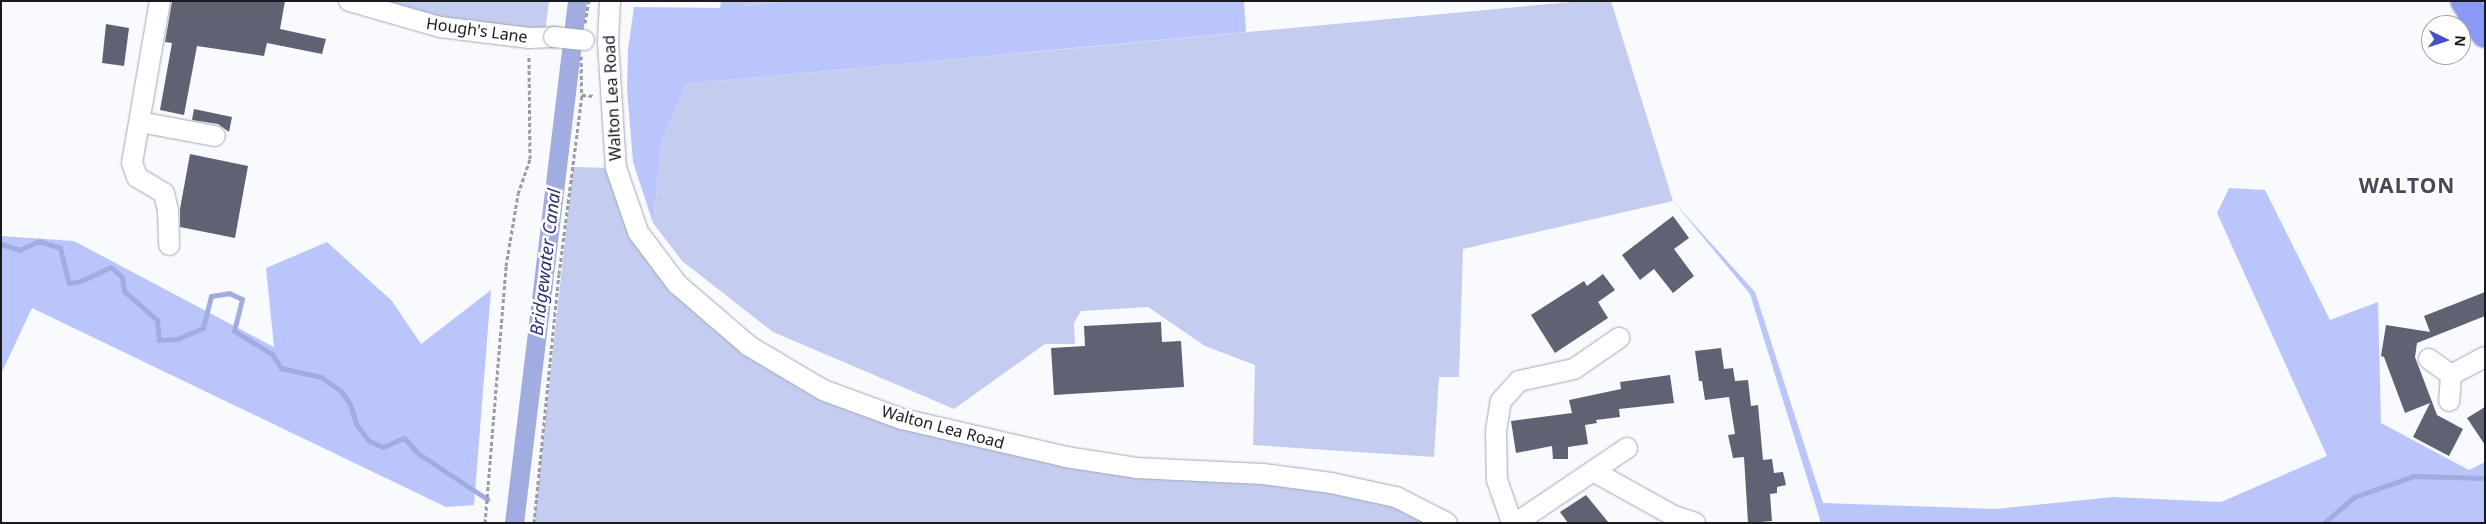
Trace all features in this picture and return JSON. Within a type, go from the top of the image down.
[{"type":"highway","points":[[2465,1],[2485,33]]},
{"type":"street","points":[[160,1],[140,122],[132,157],[133,172],[164,193],[168,211],[169,245]]},
{"type":"street","name":"Hough's Lane","points":[[349,1],[440,27],[529,38],[554,37],[608,42]]},
{"type":"street","name":"Walton Lea Road","points":[[610,1],[608,42],[616,168],[638,232],[677,284],[710,315],[749,346],[823,390],[902,419],[1066,457],[1136,468],[1263,474],[1332,483],[1396,496],[1447,523]]},
{"type":"street","points":[[140,122],[215,136]]},
{"type":"street","points":[[1619,338],[1574,368],[1519,381],[1501,401],[1496,431],[1496,472],[1503,503],[1514,523],[1627,448]]},
{"type":"street","points":[[2451,375],[2485,357]]},
{"type":"street","points":[[2430,359],[2451,375]]},
{"type":"street","points":[[2449,401],[2451,375]]},
{"type":"street","points":[[1593,471],[1674,516],[1695,523]]},
{"type":"path","points":[[485,523],[506,266],[518,194],[530,159],[529,57]]},
{"type":"path","points":[[534,523],[559,274],[582,95]]},
{"type":"shaded area","points":[[337,1],[549,1],[545,33],[366,11]]},
{"type":"shaded area","points":[[721,1],[743,1],[743,6],[790,1],[1244,1],[1246,32],[686,84],[662,142],[653,223],[633,162],[627,89],[628,50],[634,7],[720,8]]},
{"type":"shaded area","points":[[743,1],[790,1],[743,6]]},
{"type":"shaded area","points":[[1582,1],[1611,1],[1673,201],[1463,249],[1459,377],[1439,377],[1434,457],[1253,445],[1255,365],[1205,346],[1148,307],[1081,311],[1074,323],[1075,344],[1045,344],[954,409],[773,332],[682,261],[653,223],[662,142],[686,84]]},
{"type":"shaded area","points":[[573,167],[616,168],[677,284],[823,390],[1066,457],[1331,483],[1447,523],[534,523]]},
{"type":"shaded area","points":[[2229,188],[2265,190],[2330,320],[2378,302],[2381,423],[2469,470],[2485,462],[2485,523],[1821,523],[1750,294],[1673,201],[1755,292],[1823,503],[1996,509],[2113,497],[2221,502],[2327,456],[2217,213]]},
{"type":"shaded area","points":[[1,236],[74,241],[274,347],[266,268],[327,242],[392,301],[421,344],[491,290],[474,505],[446,507],[32,308],[1,374]]},
{"type":"building","points":[[172,1],[285,1],[280,29],[326,39],[322,54],[267,43],[264,56],[197,46],[184,115],[160,110],[172,43],[165,42]]},
{"type":"building","points":[[106,24],[129,28],[124,66],[102,63]]},
{"type":"building","points":[[194,109],[232,117],[229,132],[218,124],[192,120]]},
{"type":"building","points":[[190,154],[248,166],[235,238],[180,227],[180,209]]},
{"type":"building","points":[[1673,216],[1689,238],[1674,249],[1694,276],[1673,293],[1654,269],[1640,280],[1622,255]]},
{"type":"building","points":[[1603,274],[1615,290],[1598,302],[1608,318],[1555,353],[1531,315],[1584,281],[1587,286]]},
{"type":"building","points":[[2485,292],[2485,316],[2417,343],[2415,357],[2437,415],[2463,429],[2449,456],[2413,437],[2430,403],[2405,413],[2384,357],[2381,356],[2386,325],[2430,332],[2424,316]]},
{"type":"building","points":[[1161,322],[1162,342],[1181,341],[1184,387],[1054,395],[1051,348],[1085,346],[1084,326]]},
{"type":"building","points":[[1721,348],[1724,369],[1733,368],[1735,381],[1748,380],[1751,406],[1758,405],[1763,460],[1772,459],[1774,473],[1783,472],[1786,485],[1777,487],[1777,493],[1770,494],[1772,521],[1748,523],[1744,457],[1733,458],[1728,435],[1735,434],[1729,397],[1705,400],[1702,381],[1699,381],[1695,351]]},
{"type":"building","points":[[1670,375],[1674,403],[1619,409],[1620,417],[1596,420],[1597,423],[1585,425],[1588,444],[1568,447],[1568,459],[1553,459],[1552,446],[1516,453],[1511,421],[1572,413],[1569,400],[1621,389],[1620,382]]},
{"type":"building","points":[[2485,407],[2485,445],[2467,418]]},
{"type":"building","points":[[1586,495],[1609,523],[1568,523],[1560,512]]},
{"type":"waterway","name":"Bridgewater Canal","points":[[514,523],[577,1]]},
{"type":"waterway","points":[[1,244],[19,250],[39,241],[60,248],[69,283],[81,281],[111,267],[122,277],[124,291],[157,320],[159,340],[177,339],[203,328],[211,296],[229,293],[242,299],[234,331],[272,354],[281,368],[321,377],[341,391],[350,404],[356,424],[369,441],[383,447],[404,438],[419,454],[487,499]]},
{"type":"waterway","points":[[2324,523],[2354,497],[2414,476],[2485,478]]},
{"type":"district","name":"WALTON","points":[[2407,185]]}]
